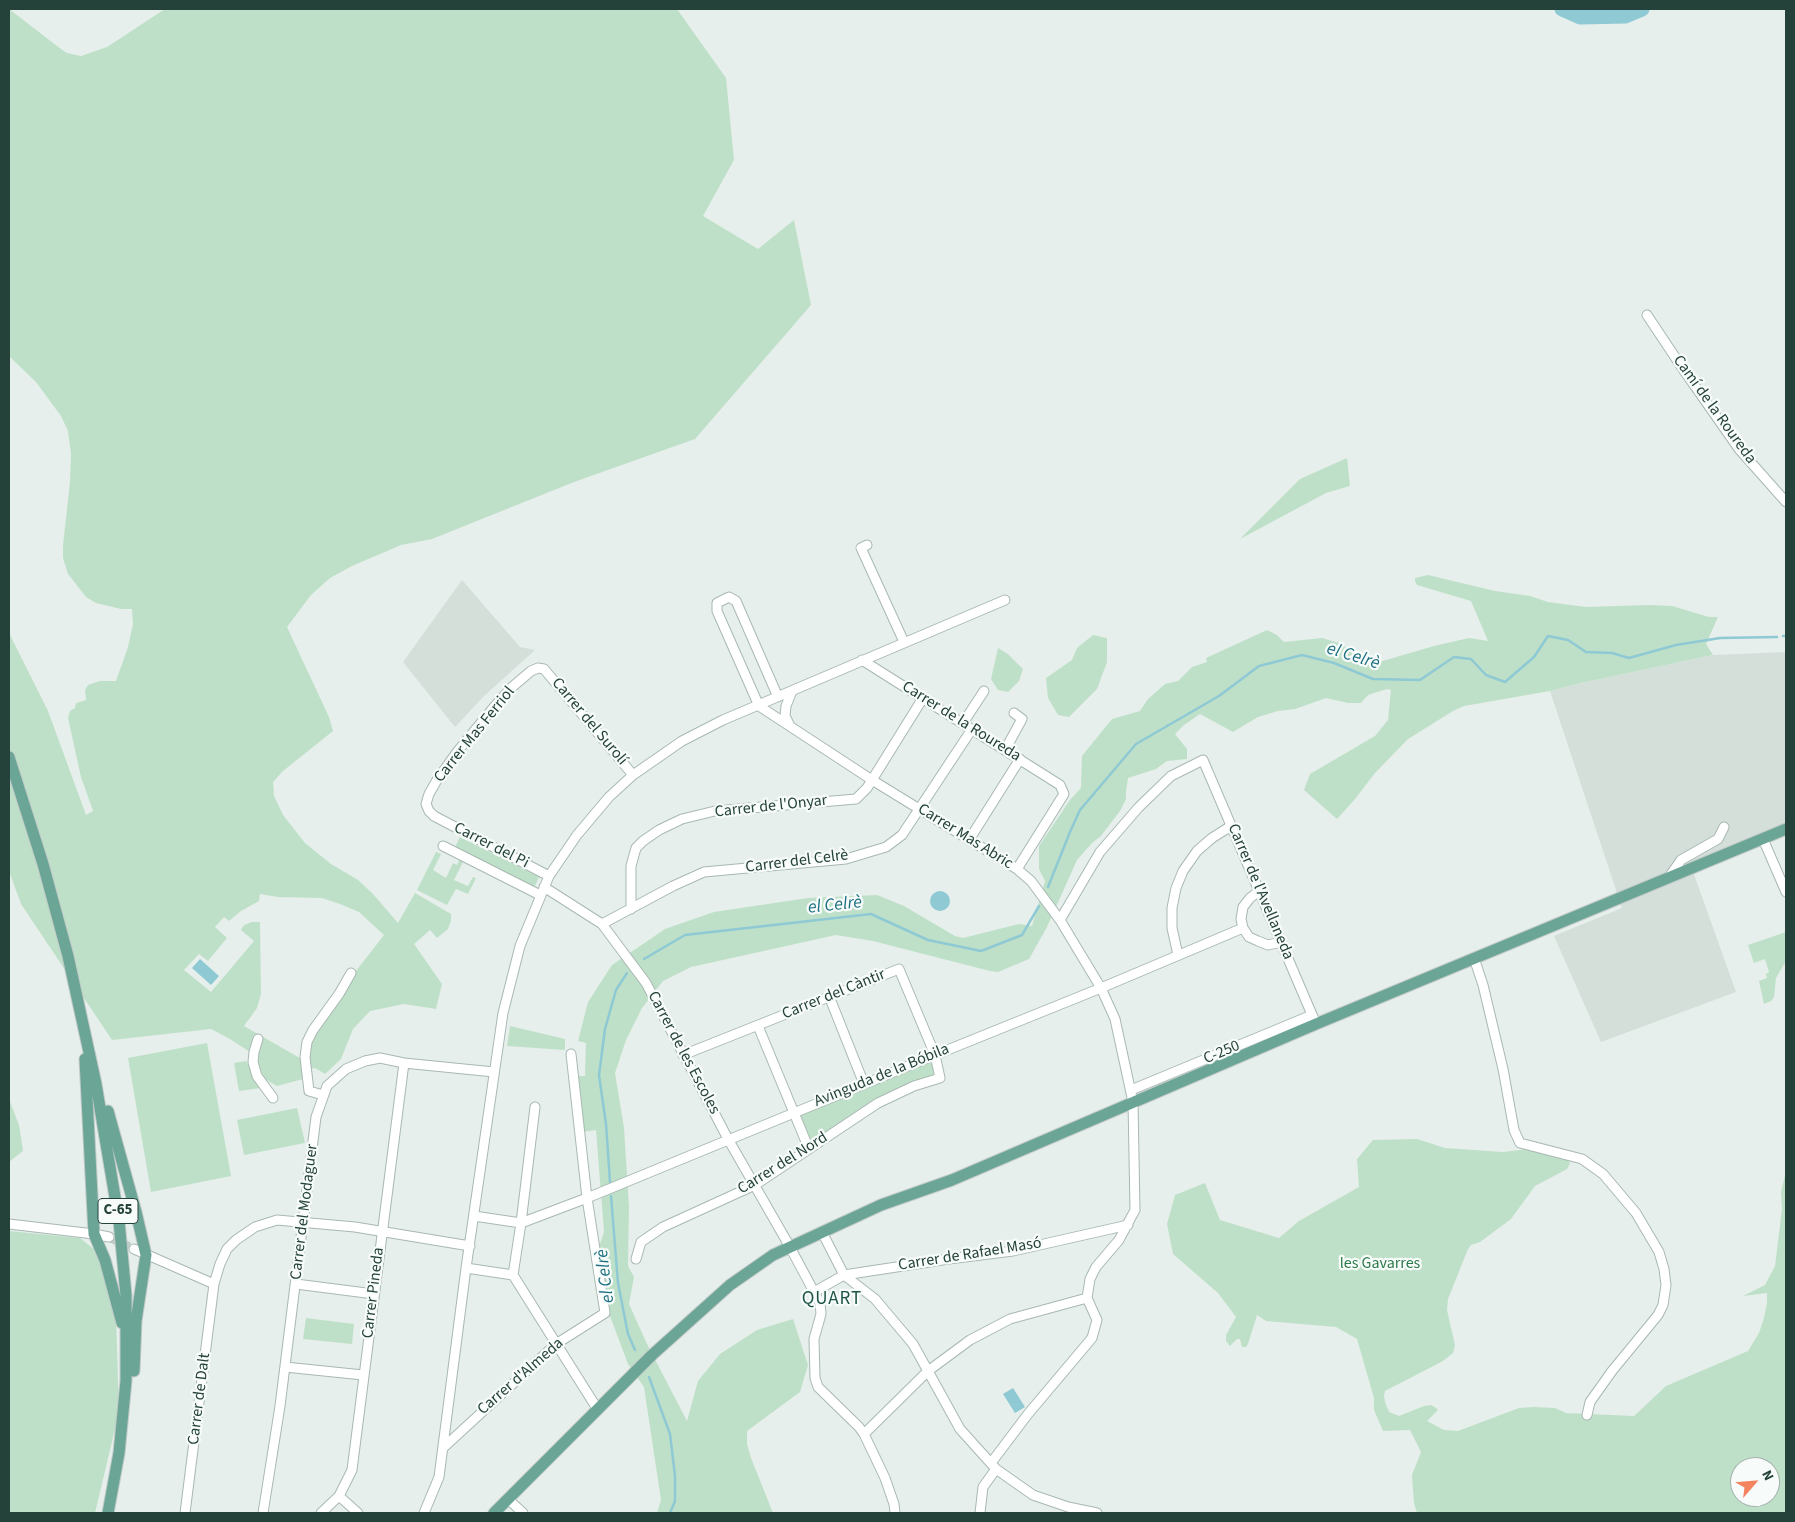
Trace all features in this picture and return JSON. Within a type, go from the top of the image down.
[{"type":"main road","name":"C-65","points":[[9,757],[43,864],[73,979],[96,1084],[119,1221],[126,1295],[127,1340],[124,1405],[119,1453],[108,1513]]},
{"type":"main road","name":"C-250","points":[[494,1513],[652,1355],[730,1285],[773,1255],[880,1205],[952,1180],[1133,1102],[1314,1020],[1474,958],[1786,829]]},
{"type":"main road","points":[[73,979],[71,996],[85,1062],[94,1234],[105,1260],[127,1340]]},
{"type":"main road","points":[[96,1084],[105,1101],[146,1255],[136,1321],[133,1387],[124,1405]]},
{"type":"street","name":"Camí de la Roureda","points":[[1647,315],[1739,449],[1786,502]]},
{"type":"street","points":[[866,545],[862,548],[904,642]]},
{"type":"street","points":[[759,706],[717,611],[717,603],[729,597],[736,601],[778,697]]},
{"type":"street","points":[[424,1513],[439,1477],[466,1268],[503,1012],[520,946],[549,876],[577,834],[609,797],[633,776],[682,741],[723,720],[1005,600]]},
{"type":"street","name":"Carrer de la Roureda","points":[[862,660],[1060,785],[1064,794],[1017,869]]},
{"type":"street","name":"Carrer Mas Ferriol","points":[[434,816],[426,804],[429,794],[457,752],[511,688],[531,671],[538,668],[544,669]]},
{"type":"street","name":"Carrer del Surolí","points":[[544,669],[633,776]]},
{"type":"street","points":[[963,724],[984,690]]},
{"type":"street","points":[[790,726],[785,716],[786,706],[792,691]]},
{"type":"street","name":"Carrer de l'Onyar","points":[[631,909],[631,866],[636,848],[642,841],[682,819],[715,811],[856,798],[867,788],[923,698]]},
{"type":"street","name":"Carrer Mas Abric","points":[[759,706],[872,780],[1017,869],[1031,881],[1060,920],[1101,988],[1115,1019],[1133,1102],[1135,1210],[1119,1240],[1096,1267],[1090,1279],[1087,1298]]},
{"type":"street","points":[[1005,750],[1022,719],[1014,713]]},
{"type":"street","name":"Carrer del Celrè","points":[[602,924],[672,886],[704,872],[846,859],[886,847],[902,835],[972,729]]},
{"type":"street","points":[[969,840],[1020,759]]},
{"type":"street","name":"Carrer de l'Avellaneda","points":[[1060,920],[1100,852],[1139,807],[1172,776],[1203,760],[1314,1020]]},
{"type":"street","name":"Carrer del Pi","points":[[434,816],[549,876]]},
{"type":"street","points":[[1178,955],[1172,928],[1172,908],[1176,888],[1184,870],[1197,852],[1212,838],[1231,826]]},
{"type":"street","points":[[1668,878],[1681,860],[1718,839],[1724,827]]},
{"type":"street","points":[[1763,839],[1786,892]]},
{"type":"street","name":"Carrer del Pi","points":[[443,846],[540,896]]},
{"type":"street","name":"Carrer de les Escoles","points":[[544,887],[602,924],[646,983],[728,1139],[820,1303],[821,1314],[814,1339],[815,1378],[818,1387],[864,1434],[885,1478],[894,1504],[895,1513]]},
{"type":"street","points":[[1259,891],[1243,907],[1241,919],[1243,928],[1249,937],[1258,941],[1268,944],[1281,942]]},
{"type":"street","name":"Avinguda de la Bóbila","points":[[521,1223],[587,1198],[935,1054],[1101,988],[1243,928]]},
{"type":"street","points":[[1474,958],[1483,985],[1503,1069],[1514,1130],[1520,1143],[1582,1159],[1603,1174],[1636,1213],[1659,1252],[1664,1268],[1666,1286],[1663,1305],[1658,1315],[1612,1371],[1590,1402],[1587,1415]]},
{"type":"street","name":"Carrer del Càntir","points":[[683,1055],[899,969],[935,1054]]},
{"type":"street","points":[[323,1094],[309,1091],[305,1057],[307,1042],[312,1030],[339,994],[351,972]]},
{"type":"street","points":[[829,996],[864,1084]]},
{"type":"street","name":"C-250","points":[[1131,1090],[1314,1020]]},
{"type":"street","points":[[758,1026],[809,1149]]},
{"type":"street","points":[[258,1039],[254,1052],[254,1069],[273,1098]]},
{"type":"street","points":[[571,1054],[587,1198]]},
{"type":"street","name":"Carrer del Nord","points":[[636,1259],[641,1242],[663,1227],[755,1185],[878,1103],[914,1086],[940,1078],[935,1054]]},
{"type":"street","name":"Carrer del Modaguer","points":[[263,1513],[285,1367],[316,1117],[327,1086],[346,1069],[365,1061],[380,1058],[404,1063],[494,1072]]},
{"type":"street","name":"Carrer Pineda","points":[[321,1513],[339,1496],[352,1470],[404,1063]]},
{"type":"street","points":[[535,1107],[513,1275],[598,1410]]},
{"type":"street","name":"Carrer d'Almeda","points":[[443,1448],[556,1344],[605,1313],[587,1198]]},
{"type":"street","points":[[474,1216],[521,1223]]},
{"type":"street","name":"Carrer de Dalt","points":[[185,1513],[214,1284],[220,1264],[227,1250],[236,1240],[254,1227],[277,1220],[355,1227],[470,1246]]},
{"type":"street","points":[[9,1224],[109,1237]]},
{"type":"street","name":"Carrer de Rafael Masó","points":[[814,1292],[844,1275],[1013,1251],[1128,1225]]},
{"type":"street","points":[[822,1232],[844,1275],[875,1299],[913,1344],[960,1429],[993,1466],[1033,1495],[1068,1508],[1097,1513]]},
{"type":"street","points":[[134,1249],[214,1284]]},
{"type":"street","points":[[466,1268],[513,1275]]},
{"type":"street","points":[[296,1284],[374,1294]]},
{"type":"street","points":[[864,1434],[928,1372],[970,1340],[1010,1319],[1087,1298],[1097,1320],[1092,1338],[1028,1414],[993,1466],[983,1486],[980,1513]]},
{"type":"street","points":[[285,1367],[363,1376]]},
{"type":"street","points":[[339,1496],[358,1513]]},
{"type":"street","points":[[508,1499],[518,1512]]},
{"type":"shaded area","points":[[462,580],[520,647],[535,650],[484,696],[455,727],[403,662]]},
{"type":"shaded area","points":[[1786,652],[1786,823],[1690,863],[1736,992],[1601,1042],[1554,936],[1622,908],[1550,691],[1713,655]]},
{"type":"green space","points":[[9,9],[67,53],[81,56],[107,47],[165,9],[677,9],[726,78],[734,160],[703,216],[758,249],[794,220],[811,305],[695,439],[574,482],[432,539],[401,545],[352,566],[330,578],[311,595],[287,627],[329,717],[333,731],[283,771],[273,782],[274,796],[283,815],[305,843],[331,864],[358,880],[398,923],[415,893],[451,914],[451,921],[448,929],[437,938],[430,930],[414,944],[442,984],[436,1009],[404,1004],[370,1011],[353,1029],[341,1059],[325,1074],[315,1068],[307,1069],[307,1078],[277,1086],[265,1079],[253,1054],[211,1029],[112,1040],[21,904],[9,871],[9,633],[48,711],[86,815],[93,811],[81,777],[68,718],[70,711],[75,708],[76,703],[86,700],[85,690],[88,685],[100,681],[116,681],[128,647],[133,624],[132,609],[121,609],[96,603],[86,597],[68,574],[63,558],[63,545],[70,482],[71,454],[68,431],[61,416],[36,382],[9,356]],"holes":[[[260,894],[278,897],[322,898],[340,904],[359,912],[384,935],[356,971],[351,973],[307,1042],[305,1061],[244,1026],[257,1008],[261,994],[260,922],[244,925],[241,930],[254,941],[211,992],[184,970],[199,954],[208,961],[227,938],[215,927],[224,917],[229,921],[241,911],[259,901]]]},
{"type":"green space","points":[[1347,458],[1350,486],[1326,493],[1240,539],[1300,479]]},
{"type":"green space","points":[[1428,575],[1495,591],[1530,596],[1548,602],[1586,607],[1672,606],[1709,617],[1718,617],[1706,644],[1713,655],[1550,691],[1464,706],[1408,739],[1375,773],[1337,819],[1304,790],[1310,774],[1375,736],[1388,720],[1391,690],[1387,689],[1368,695],[1361,703],[1348,703],[1326,698],[1295,709],[1278,711],[1258,717],[1233,732],[1200,714],[1175,734],[1187,749],[1187,759],[1167,761],[1156,769],[1128,778],[1126,799],[1120,811],[1101,836],[1077,860],[1047,927],[1029,959],[998,972],[873,941],[836,935],[691,967],[663,981],[642,1008],[626,1040],[615,1073],[624,1128],[629,1207],[628,1266],[634,1277],[629,1304],[647,1344],[687,1421],[698,1381],[720,1354],[757,1330],[793,1319],[808,1365],[800,1392],[747,1431],[747,1444],[751,1458],[773,1513],[657,1513],[661,1500],[644,1387],[628,1364],[610,1316],[604,1279],[597,1253],[604,1232],[596,1130],[583,1132],[578,1076],[585,1076],[586,1043],[578,1041],[588,1002],[612,965],[665,929],[714,912],[808,898],[877,895],[904,906],[955,936],[963,938],[1019,924],[1032,926],[1045,881],[1039,869],[1039,846],[1070,800],[1081,788],[1082,756],[1112,719],[1140,711],[1148,699],[1165,684],[1178,681],[1192,667],[1207,662],[1206,658],[1267,630],[1277,635],[1284,642],[1322,638],[1339,643],[1370,663],[1469,638],[1488,641],[1471,601],[1417,585],[1415,578]]},
{"type":"green space","points":[[1093,635],[1107,638],[1107,662],[1097,689],[1069,717],[1058,715],[1048,698],[1046,678],[1072,660],[1077,648]]},
{"type":"green space","points":[[998,648],[1008,654],[1023,669],[1019,681],[1008,692],[998,690],[991,679]]},
{"type":"green space","points":[[460,837],[539,877],[534,888],[454,849]]},
{"type":"green space","points":[[436,852],[441,854],[433,870],[446,878],[453,863],[457,865],[459,860],[463,862],[454,880],[468,886],[473,877],[476,878],[468,894],[456,889],[447,905],[417,890]]},
{"type":"green space","points":[[1786,932],[1786,961],[1776,978],[1774,997],[1771,1001],[1764,1004],[1759,981],[1767,978],[1766,974],[1769,972],[1765,959],[1754,963],[1748,945]]},
{"type":"green space","points":[[510,1026],[565,1039],[565,1050],[507,1046]]},
{"type":"green space","points":[[207,1043],[231,1176],[151,1192],[128,1058]]},
{"type":"green space","points":[[931,1060],[934,1074],[913,1082],[812,1142],[799,1115]]},
{"type":"green space","points":[[246,1061],[261,1088],[239,1091],[234,1063]]},
{"type":"green space","points":[[9,1099],[19,1125],[23,1151],[9,1162]]},
{"type":"green space","points":[[297,1108],[305,1143],[244,1155],[237,1120]]},
{"type":"green space","name":"les Gavarres","points":[[1417,1139],[1445,1148],[1503,1152],[1528,1149],[1566,1158],[1570,1163],[1567,1169],[1535,1186],[1511,1219],[1480,1242],[1471,1245],[1468,1249],[1448,1299],[1447,1310],[1455,1345],[1453,1353],[1443,1361],[1385,1391],[1385,1402],[1389,1412],[1399,1416],[1431,1405],[1438,1410],[1427,1421],[1444,1430],[1458,1431],[1519,1408],[1555,1408],[1566,1413],[1634,1416],[1666,1386],[1748,1351],[1759,1333],[1764,1318],[1767,1293],[1743,1296],[1765,1285],[1775,1266],[1782,1209],[1781,1192],[1786,1171],[1786,1513],[1417,1513],[1414,1503],[1412,1475],[1421,1452],[1410,1430],[1383,1431],[1374,1410],[1374,1398],[1357,1339],[1336,1327],[1266,1321],[1257,1315],[1246,1347],[1242,1347],[1240,1339],[1237,1339],[1230,1346],[1226,1341],[1226,1335],[1236,1317],[1218,1293],[1173,1254],[1167,1224],[1175,1195],[1205,1183],[1220,1220],[1279,1238],[1299,1221],[1359,1187],[1357,1159],[1373,1140]]},
{"type":"green space","points":[[9,1231],[80,1238],[100,1254],[116,1315],[119,1412],[95,1513],[9,1513]]},
{"type":"green space","points":[[306,1318],[354,1324],[352,1344],[303,1339]]},
{"type":"water","points":[[936,891],[944,891],[950,897],[950,905],[944,911],[936,911],[930,905],[930,897]]},
{"type":"water","points":[[200,959],[219,976],[211,985],[192,968]]},
{"type":"water","points":[[1013,1388],[1025,1407],[1015,1413],[1003,1394]]},
{"type":"waterway","points":[[1562,9],[1580,17],[1625,16],[1642,9]]},
{"type":"waterway","name":"el Celrè","points":[[1048,887],[1080,810],[1136,744],[1219,696],[1259,666],[1302,655],[1334,663],[1373,679],[1420,680],[1454,657],[1471,659],[1486,675],[1505,682],[1534,657],[1548,636],[1568,640],[1586,652],[1612,653],[1629,658],[1676,645],[1720,638],[1777,637]]},
{"type":"waterway","name":"el Celrè","points":[[644,959],[685,935],[871,914],[928,940],[981,951],[1022,935],[1039,906]]},
{"type":"waterway","name":"el Celrè","points":[[610,1182],[606,1124],[599,1075],[605,1029],[616,990],[627,973]]},
{"type":"waterway","name":"el Celrè","points":[[611,1196],[618,1283],[628,1334],[635,1350]]},
{"type":"waterway","name":"el Celrè","points":[[649,1377],[670,1434],[675,1476],[675,1501],[670,1513]]},
{"type":"tunnel","points":[[109,1237],[134,1249]]},
{"type":"district","name":"QUART","points":[[832,1300]]}]
